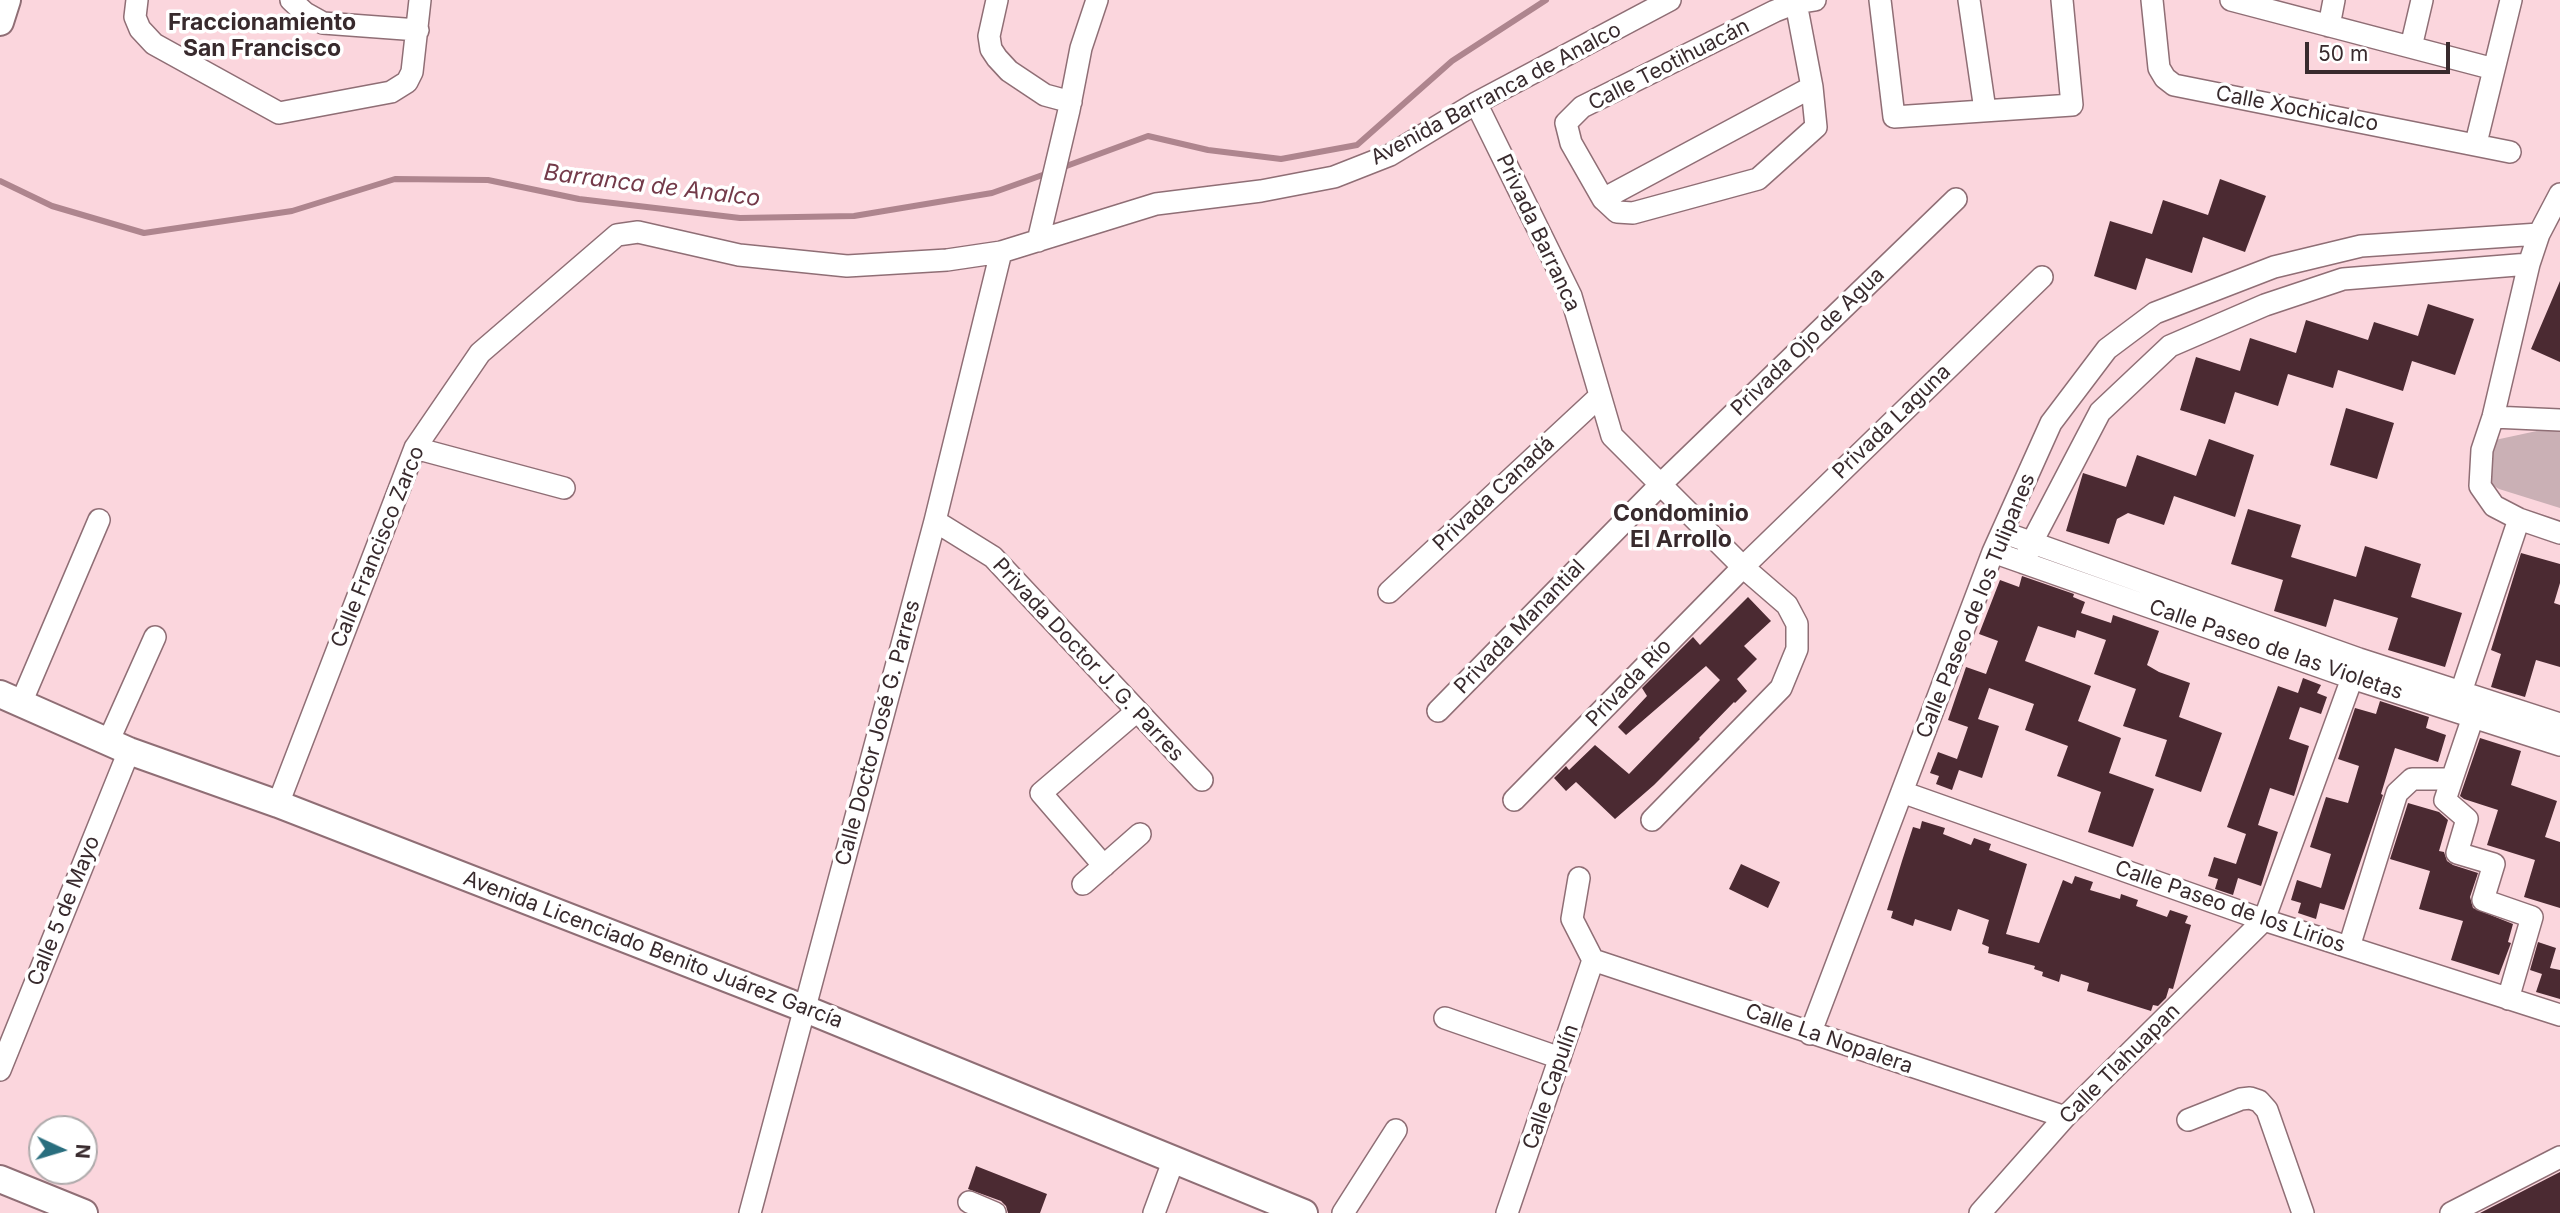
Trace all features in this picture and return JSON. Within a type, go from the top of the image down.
[{"type":"main road","name":"Avenida Licenciado Benito Juárez García","points":[[11,699],[118,747],[278,804],[803,1008],[1304,1213]]},
{"type":"main road","points":[[0,1179],[83,1213]]},
{"type":"street","points":[[137,0],[135,17],[140,29],[154,44],[279,113],[391,92],[407,82],[412,72],[420,0]]},
{"type":"street","points":[[291,0],[305,13],[323,23],[418,30]]},
{"type":"street","points":[[997,0],[989,36],[997,58],[1009,71],[1045,95],[1070,106]]},
{"type":"street","points":[[1038,241],[1081,48],[1097,0]]},
{"type":"street","name":"Avenida Barranca de Analco","points":[[617,235],[638,232],[739,255],[847,265],[947,260],[1001,252],[1157,204],[1261,191],[1335,177],[1390,155],[1476,103],[1670,0]]},
{"type":"street","points":[[1880,0],[1894,117],[2072,105],[2062,0]]},
{"type":"street","points":[[1969,0],[1984,110]]},
{"type":"street","name":"Calle Xochicalco","points":[[2152,0],[2159,68],[2165,78],[2174,85],[2476,143],[2510,152]]},
{"type":"street","points":[[2231,0],[2274,5],[2329,26],[2494,69]]},
{"type":"street","points":[[2329,26],[2334,0]]},
{"type":"street","points":[[2411,47],[2422,0]]},
{"type":"street","points":[[2476,143],[2511,0]]},
{"type":"street","points":[[1806,2],[1816,127],[1758,178],[1633,213],[1617,212],[1604,199],[1812,87]]},
{"type":"street","name":"Calle Teotihuacán","points":[[1604,199],[1572,143],[1566,123],[1582,107],[1775,11],[1806,2]]},
{"type":"street","name":"Privada Barranca","points":[[1476,103],[1572,296],[1612,436],[1743,567],[1787,605],[1797,624],[1797,649],[1781,688],[1653,820]]},
{"type":"street","points":[[2560,194],[2539,234],[2529,264],[2493,417],[2482,450],[2480,486],[2494,506],[2519,519],[2560,533]]},
{"type":"street","name":"Privada Ojo de Agua","points":[[1661,484],[1956,200]]},
{"type":"street","name":"Calle Paseo de los Tulipanes","points":[[1810,1034],[1993,552],[2051,423],[2107,349],[2155,313],[2274,267],[2361,246],[2539,234]]},
{"type":"street","name":"Calle Francisco Zarco","points":[[278,804],[415,448],[480,353],[617,235]]},
{"type":"street","name":"Calle Doctor José G. Parres","points":[[750,1213],[935,521],[1001,252]]},
{"type":"street","name":"Calle Paseo de los Tulipanes","points":[[2024,563],[2032,542],[2100,412],[2170,346],[2265,305],[2343,279],[2529,264]]},
{"type":"street","name":"Privada Laguna","points":[[1743,567],[2042,277]]},
{"type":"street","name":"Privada Canadá","points":[[1389,592],[1600,396]]},
{"type":"street","points":[[2493,417],[2560,420]]},
{"type":"street","points":[[415,448],[564,488]]},
{"type":"street","name":"Privada Manantial","points":[[1438,711],[1661,484]]},
{"type":"street","points":[[2461,692],[2519,519]]},
{"type":"street","points":[[11,699],[99,520]]},
{"type":"street","name":"Privada Doctor J. G. Parres","points":[[935,521],[993,557],[1202,780]]},
{"type":"street","name":"Calle Paseo de las Violetas","points":[[2002,532],[2355,668],[2473,717],[2560,745]]},
{"type":"street","name":"Calle Paseo de las Violetas","points":[[1993,552],[2355,668],[2461,692],[2560,723]]},
{"type":"street","name":"Privada Río","points":[[1514,800],[1743,567]]},
{"type":"street","name":"Calle 5 de Mayo","points":[[0,1070],[118,747],[133,684],[155,637]]},
{"type":"street","points":[[2264,920],[2355,668]]},
{"type":"street","points":[[1104,866],[1041,793],[1138,711]]},
{"type":"street","points":[[2473,717],[2445,800],[2467,819],[2457,853],[2494,864],[2483,900],[2532,917],[2508,999]]},
{"type":"street","points":[[2349,947],[2397,793],[2412,779],[2452,779]]},
{"type":"street","name":"Calle Paseo de los Lirios","points":[[1902,792],[2264,920],[2560,1015]]},
{"type":"street","points":[[1083,884],[1140,834]]},
{"type":"street","points":[[1579,878],[1572,919],[1593,960]]},
{"type":"street","name":"Calle Tlahuapan","points":[[1980,1213],[2065,1117],[2264,920]]},
{"type":"street","name":"Calle La Nopalera","points":[[1593,960],[2065,1117]]},
{"type":"street","name":"Calle Capulín","points":[[1507,1213],[1593,960]]},
{"type":"street","points":[[1445,1018],[1560,1058]]},
{"type":"street","points":[[2188,1120],[2242,1099],[2259,1101],[2267,1110],[2303,1213]]},
{"type":"street","points":[[1343,1213],[1395,1130]]},
{"type":"street","points":[[2451,1213],[2560,1157]]},
{"type":"street","points":[[1154,1213],[1174,1159]]},
{"type":"street","points":[[969,1202],[995,1213]]},
{"type":"shaded area","points":[[2560,426],[2560,508],[2499,489],[2489,483],[2489,448],[2495,440]]},
{"type":"building","points":[[2220,179],[2266,196],[2245,252],[2203,237],[2192,273],[2146,258],[2136,290],[2094,276],[2110,221],[2152,234],[2163,200],[2208,215]]},
{"type":"building","points":[[2560,281],[2560,362],[2531,349]]},
{"type":"building","points":[[2428,304],[2474,319],[2455,375],[2412,361],[2403,391],[2338,370],[2333,388],[2288,374],[2278,406],[2235,392],[2225,424],[2180,410],[2196,357],[2240,371],[2250,338],[2296,353],[2306,320],[2368,340],[2374,322],[2418,336]]},
{"type":"building","points":[[2346,408],[2394,423],[2377,479],[2330,465]]},
{"type":"building","points":[[2209,439],[2254,455],[2235,517],[2174,496],[2164,525],[2128,513],[2117,519],[2109,544],[2066,531],[2083,473],[2126,487],[2137,455],[2196,476]]},
{"type":"building","points":[[2248,509],[2301,525],[2291,557],[2356,577],[2365,546],[2421,564],[2411,597],[2462,613],[2445,667],[2388,650],[2398,618],[2334,599],[2326,627],[2274,611],[2283,580],[2231,564]]},
{"type":"building","points":[[2521,553],[2560,564],[2560,583],[2554,603],[2560,605],[2560,667],[2536,660],[2525,697],[2491,687],[2501,654],[2491,650]]},
{"type":"building","points":[[2022,576],[2074,594],[2073,597],[2085,602],[2081,613],[2111,623],[2113,615],[2159,631],[2147,665],[2190,683],[2179,717],[2222,733],[2201,792],[2155,776],[2167,740],[2123,726],[2136,689],[2094,674],[2106,640],[2077,630],[2075,638],[2038,626],[2025,661],[2091,686],[2078,721],[2121,738],[2109,773],[2154,789],[2133,847],[2088,832],[2101,792],[2057,776],[2068,746],[2025,730],[2034,704],[1989,688],[1978,719],[1999,726],[1982,778],[1959,770],[1952,790],[1936,784],[1939,776],[1930,773],[1938,752],[1957,759],[1968,727],[1948,720],[1966,667],[1986,674],[1998,641],[1979,634],[2000,580],[2019,587]]},
{"type":"building","points":[[1748,597],[1771,621],[1744,646],[1757,659],[1737,679],[1747,691],[1654,785],[1615,819],[1576,782],[1566,791],[1554,778],[1566,766],[1569,770],[1595,745],[1629,774],[1720,680],[1706,666],[1626,735],[1618,727],[1647,696],[1642,688],[1693,637],[1700,645]]},
{"type":"building","points":[[2303,678],[2321,685],[2317,693],[2327,697],[2321,714],[2300,707],[2289,739],[2309,746],[2294,796],[2270,788],[2258,825],[2278,832],[2261,886],[2238,878],[2233,895],[2215,889],[2218,879],[2208,876],[2214,857],[2236,864],[2246,834],[2227,827],[2278,686],[2298,693]]},
{"type":"building","points":[[2380,701],[2429,717],[2426,728],[2446,735],[2438,762],[2395,748],[2381,794],[2383,795],[2344,910],[2320,903],[2316,919],[2298,913],[2301,903],[2291,900],[2297,880],[2321,888],[2331,854],[2310,847],[2326,797],[2348,803],[2359,766],[2338,759],[2355,708],[2376,714]]},
{"type":"building","points":[[2480,738],[2521,751],[2511,785],[2557,801],[2545,837],[2560,842],[2560,908],[2524,897],[2535,860],[2487,845],[2498,810],[2460,796]]},
{"type":"building","points":[[2408,803],[2439,812],[2448,820],[2439,851],[2444,852],[2447,861],[2453,865],[2478,873],[2470,897],[2473,908],[2513,924],[2508,942],[2511,943],[2499,975],[2451,960],[2463,921],[2419,909],[2430,871],[2390,859]]},
{"type":"building","points":[[1922,821],[1945,828],[1943,834],[1971,845],[1974,838],[1991,844],[1989,850],[2027,864],[2006,934],[2039,943],[2063,880],[2072,884],[2075,876],[2093,882],[2090,890],[2120,899],[2121,894],[2138,900],[2136,906],[2167,917],[2170,910],[2188,916],[2185,923],[2191,925],[2173,989],[2169,988],[2166,998],[2158,1006],[2153,1005],[2151,1011],[2087,991],[2089,983],[2061,974],[2059,982],[2042,976],[2043,972],[2034,969],[2035,966],[1988,953],[1989,947],[1982,944],[1989,920],[1958,909],[1951,931],[1915,919],[1913,926],[1891,918],[1893,911],[1887,910],[1902,861],[1913,827],[1920,829]]},
{"type":"building","points":[[1741,864],[1780,882],[1768,908],[1729,889]]},
{"type":"building","points":[[2538,942],[2556,948],[2550,968],[2560,970],[2560,999],[2536,992],[2542,974],[2530,970]]},
{"type":"building","points":[[976,1166],[1047,1194],[1040,1213],[1008,1213],[1001,1201],[968,1189]]},
{"type":"building","points":[[2560,1172],[2560,1213],[2480,1213]]},
{"type":"waterway","name":"Barranca de Analco","points":[[1061,168],[1148,136],[1208,150],[1281,159],[1357,145],[1452,61],[1546,0]]},
{"type":"waterway","name":"Barranca de Analco","points":[[0,181],[52,206],[144,233],[292,211],[395,179],[488,180],[579,199],[740,218],[854,216],[992,193],[1051,172]]},
{"type":"district","name":"Fraccionamiento San Francisco","points":[[262,36]]},
{"type":"district","name":"Condominio El Arrollo","points":[[1681,527]]}]
